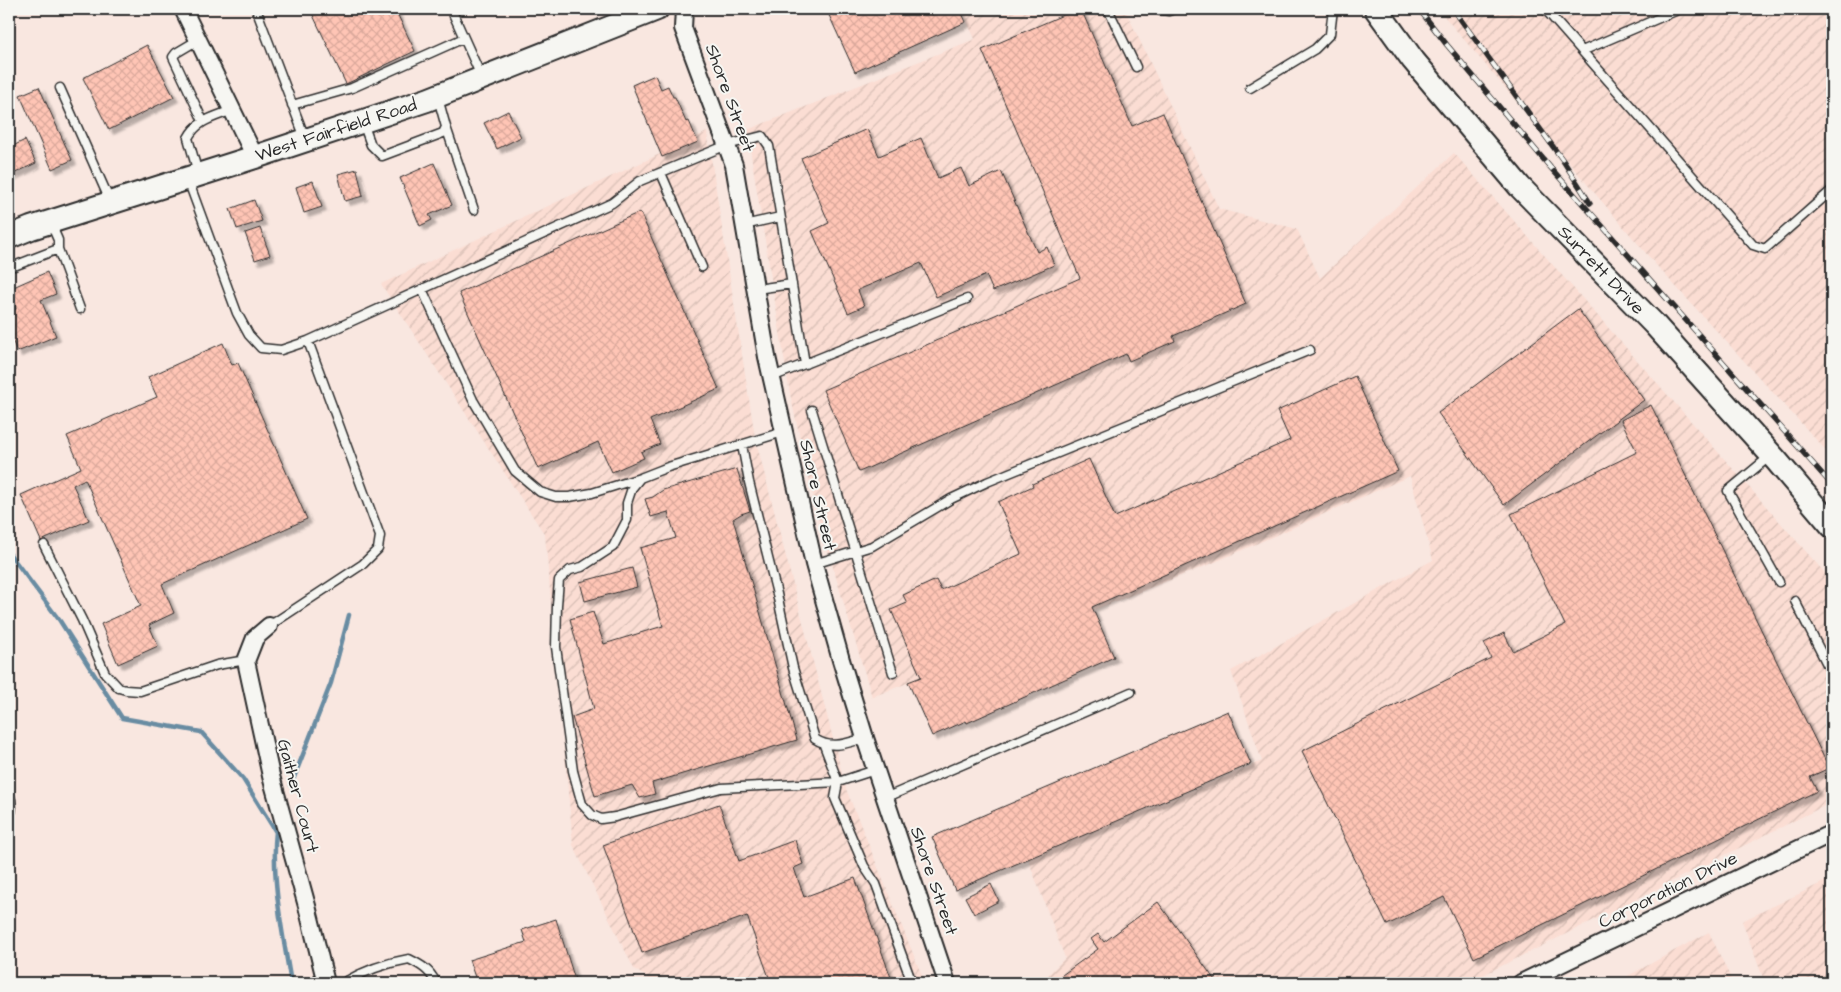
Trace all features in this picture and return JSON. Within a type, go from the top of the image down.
[{"type":"main road","name":"West Fairfield Road","points":[[9,237],[110,202],[255,157],[438,96],[657,9]]},
{"type":"main road","name":"Surrett Drive","points":[[1376,9],[1414,60],[1520,187],[1654,324],[1772,455],[1832,526]]},
{"type":"street","points":[[183,9],[255,157]]},
{"type":"street","name":"Shore Street","points":[[684,9],[683,28],[734,165],[772,377],[814,564],[875,770],[947,983]]},
{"type":"street","points":[[246,660],[255,638],[269,626]]},
{"type":"street","name":"Gaither Court","points":[[246,660],[270,776],[308,906],[326,983]]},
{"type":"street","name":"Corporation Drive","points":[[1520,983],[1832,833]]},
{"type":"lane","points":[[256,9],[306,140]]},
{"type":"lane","points":[[451,9],[482,79]]},
{"type":"lane","points":[[1108,9],[1136,67]]},
{"type":"lane","points":[[1153,9],[1169,11],[1174,9]]},
{"type":"lane","points":[[1250,88],[1315,49],[1330,34],[1333,9]]},
{"type":"lane","points":[[1545,9],[1753,245],[1765,249],[1832,190]]},
{"type":"lane","points":[[1582,51],[1680,9]]},
{"type":"lane","points":[[292,106],[352,88],[464,38]]},
{"type":"lane","points":[[198,40],[176,53],[173,57],[203,121]]},
{"type":"lane","points":[[60,88],[110,202]]},
{"type":"lane","points":[[438,96],[446,127],[474,210]]},
{"type":"lane","points":[[232,110],[203,121],[191,131],[188,138],[193,177],[237,313],[249,335],[261,348],[281,350],[308,341],[612,203],[640,181],[727,145],[762,136],[769,146],[805,364]]},
{"type":"lane","points":[[362,121],[371,146],[382,156],[443,133],[446,127]]},
{"type":"lane","points":[[661,173],[702,267]]},
{"type":"lane","points":[[744,224],[780,217]]},
{"type":"lane","points":[[50,222],[58,240],[58,249],[80,309]]},
{"type":"lane","points":[[9,264],[14,266],[58,249]]},
{"type":"lane","points":[[756,289],[792,284]]},
{"type":"lane","points":[[422,289],[473,400],[497,444],[514,472],[540,492],[556,497],[592,493],[784,432]]},
{"type":"lane","points":[[772,377],[967,298]]},
{"type":"lane","points":[[269,626],[364,564],[378,549],[380,536],[308,341]]},
{"type":"lane","points":[[814,564],[872,546],[951,499],[987,482],[1310,350]]},
{"type":"lane","points":[[812,410],[893,673]]},
{"type":"lane","points":[[742,445],[793,668],[815,739],[824,745],[838,782],[835,798],[864,866],[876,884],[912,983]]},
{"type":"lane","points":[[1772,455],[1728,491],[1779,582]]},
{"type":"lane","points":[[640,478],[632,488],[626,503],[627,520],[613,547],[582,567],[570,570],[559,580],[556,647],[573,771],[582,804],[592,815],[601,819],[615,817],[722,788],[838,782],[875,770]]},
{"type":"lane","points":[[44,546],[82,620],[105,673],[120,688],[140,691],[217,665],[246,660]]},
{"type":"lane","points":[[1794,601],[1832,674]]},
{"type":"lane","points":[[885,798],[1131,692]]},
{"type":"lane","points":[[824,745],[841,744],[865,738]]},
{"type":"lane","points":[[9,793],[11,813],[9,817]]},
{"type":"lane","points":[[343,983],[356,975],[378,966],[409,959],[424,967],[432,975],[436,983]]},
{"type":"shaded area","points":[[961,9],[1125,9],[1219,209],[1297,229],[1320,278],[1454,153],[1832,581],[1832,802],[1467,983],[1040,983],[1065,958],[1028,859],[1262,761],[1231,671],[1433,560],[1410,476],[1213,563],[872,697],[819,521],[790,394],[747,130],[975,39]]},
{"type":"shaded area","points":[[1438,9],[1832,9],[1832,457],[1656,265]]},
{"type":"shaded area","points":[[707,132],[755,437],[846,789],[925,983],[656,983],[634,969],[573,845],[545,535],[381,284]]},
{"type":"shaded area","points":[[1832,878],[1832,983],[1765,983],[1742,921]]},
{"type":"shaded area","points":[[1709,932],[1733,983],[1615,983]]},
{"type":"building","points":[[310,9],[395,9],[415,51],[346,84]]},
{"type":"building","points":[[837,9],[930,9],[932,15],[945,9],[960,9],[966,22],[855,72],[828,13]]},
{"type":"building","points":[[1077,9],[1081,9],[1132,126],[1163,113],[1246,304],[1173,336],[1175,341],[1129,361],[1126,354],[859,472],[823,390],[1080,278],[982,50]]},
{"type":"building","points":[[147,45],[174,97],[109,130],[83,78]]},
{"type":"building","points":[[655,75],[661,89],[668,86],[686,122],[689,121],[698,142],[662,157],[632,85]]},
{"type":"building","points":[[39,87],[72,160],[52,169],[20,95]]},
{"type":"building","points":[[508,111],[521,137],[497,149],[484,123]]},
{"type":"building","points":[[867,129],[879,156],[921,138],[938,178],[961,168],[969,186],[1001,171],[1037,252],[1047,247],[1054,265],[993,291],[986,275],[936,297],[921,263],[858,290],[864,306],[848,313],[812,231],[829,223],[801,158]]},
{"type":"building","points":[[25,140],[36,163],[9,176],[9,148]]},
{"type":"building","points":[[434,163],[452,205],[429,215],[432,220],[420,226],[400,178]]},
{"type":"building","points":[[357,169],[363,196],[345,201],[338,174]]},
{"type":"building","points":[[313,181],[322,207],[304,213],[296,187]]},
{"type":"building","points":[[254,200],[262,221],[237,229],[230,209]]},
{"type":"building","points":[[640,212],[719,389],[650,420],[660,444],[641,452],[644,458],[612,472],[598,442],[538,469],[459,293]]},
{"type":"building","points":[[260,228],[270,255],[255,260],[245,233]]},
{"type":"building","points":[[47,272],[56,294],[41,300],[56,336],[17,352],[9,332],[9,312],[16,309],[9,289]]},
{"type":"building","points":[[1578,309],[1644,400],[1504,505],[1438,413]]},
{"type":"building","points":[[223,343],[232,365],[238,363],[307,519],[162,584],[174,613],[149,625],[158,646],[118,664],[101,624],[141,606],[85,479],[73,485],[89,520],[41,541],[21,495],[81,468],[67,436],[157,397],[148,377]]},
{"type":"building","points":[[1355,376],[1398,471],[1092,607],[1114,657],[967,723],[966,721],[932,736],[908,682],[921,677],[891,610],[907,603],[903,595],[936,580],[941,590],[1021,554],[998,502],[1033,486],[1032,484],[1089,459],[1115,517],[1290,440],[1277,411]]},
{"type":"building","points":[[1651,405],[1829,768],[1810,777],[1817,791],[1474,958],[1444,897],[1387,925],[1302,751],[1491,658],[1484,643],[1504,633],[1513,651],[1565,625],[1511,514],[1637,452],[1621,420]]},
{"type":"building","points":[[737,469],[750,511],[733,519],[797,740],[652,783],[655,794],[640,798],[632,785],[595,796],[572,717],[594,709],[570,619],[593,612],[604,644],[663,626],[640,548],[676,538],[668,512],[651,517],[645,499],[653,497],[663,490]]},
{"type":"building","points":[[632,568],[637,587],[585,601],[580,582]]},
{"type":"building","points":[[1228,711],[1251,764],[955,890],[932,837]]},
{"type":"building","points":[[719,804],[739,861],[795,840],[803,864],[794,868],[804,897],[855,878],[893,983],[771,983],[747,916],[642,953],[603,845]]},
{"type":"building","points":[[991,884],[999,901],[974,914],[965,897]]},
{"type":"building","points":[[1158,902],[1217,983],[1051,983],[1098,949],[1091,939],[1098,934],[1104,942]]},
{"type":"building","points":[[556,919],[576,983],[477,983],[469,960],[526,942],[522,930]]},
{"type":"waterway","points":[[9,553],[60,621],[122,718],[201,732],[243,779],[276,832]]},
{"type":"waterway","points":[[291,785],[331,683],[349,615]]},
{"type":"waterway","points":[[276,831],[276,888],[291,983]]},
{"type":"railway","points":[[1419,9],[1550,167],[1832,485]]},
{"type":"railway","points":[[1453,9],[1562,159],[1590,203]]}]
